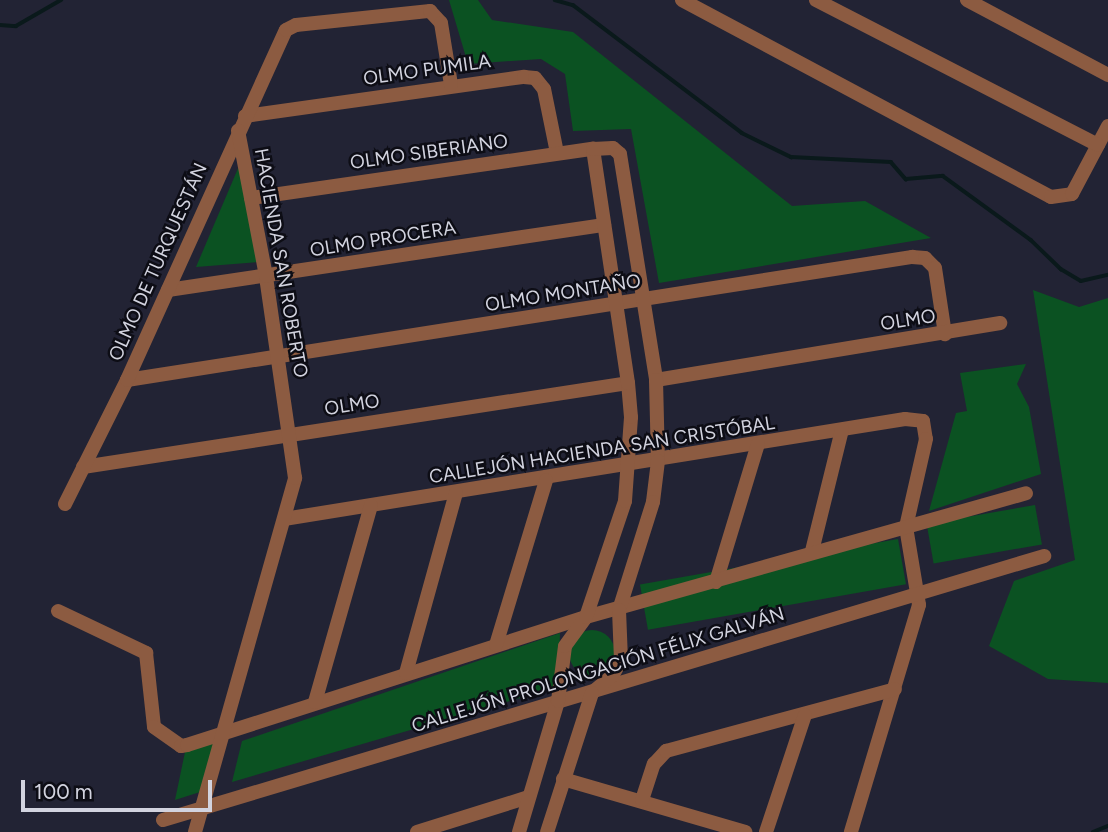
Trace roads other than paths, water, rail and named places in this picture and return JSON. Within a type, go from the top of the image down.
[{"type":"street","points":[[682,0],[1051,197],[1072,194],[1108,126]]},
{"type":"street","points":[[816,0],[1098,145]]},
{"type":"street","points":[[967,0],[1108,75]]},
{"type":"street","name":"OLMO DE TURQUESTÁN","points":[[65,504],[127,380],[283,34],[296,24],[430,11],[441,23],[451,85]]},
{"type":"street","name":"OLMO PUMILA","points":[[245,116],[451,85],[535,78],[544,89],[557,153]]},
{"type":"street","name":"HACIENDA SAN ROBERTO","points":[[195,832],[294,485],[291,434],[266,276],[238,131]]},
{"type":"street","name":"OLMO SIBERIANO","points":[[251,198],[557,153],[613,148],[620,153],[644,300]]},
{"type":"street","points":[[519,832],[558,701],[565,646],[586,617],[623,512],[629,466],[628,383],[593,149]]},
{"type":"street","name":"OLMO PROCERA","points":[[167,290],[604,225]]},
{"type":"street","name":"OLMO MONTAÑO","points":[[127,380],[919,257],[935,268],[945,334]]},
{"type":"street","points":[[547,832],[592,693],[612,676],[621,660],[619,610],[653,502],[658,461],[656,380],[644,300]]},
{"type":"street","name":"OLMO","points":[[656,380],[1000,323]]},
{"type":"street","name":"OLMO","points":[[83,467],[628,383]]},
{"type":"street","name":"CALLEJÓN HACIENDA SAN CRISTÓBAL","points":[[284,519],[546,480],[911,419],[926,423],[906,527]]},
{"type":"street","points":[[813,551],[842,430]]},
{"type":"street","points":[[716,582],[758,444]]},
{"type":"street","points":[[496,645],[546,480]]},
{"type":"street","points":[[58,611],[146,653],[154,727],[181,746],[586,617],[619,610],[813,551],[1026,492]]},
{"type":"street","points":[[406,673],[456,493]]},
{"type":"street","points":[[315,702],[371,506]]},
{"type":"street","points":[[851,832],[895,689],[919,593],[906,527]]},
{"type":"street","name":"CALLEJÓN PROLONGACIÓN FÉLIX GALVÁN","points":[[163,820],[1044,555]]},
{"type":"street","points":[[642,800],[654,764],[667,751],[895,689]]},
{"type":"street","points":[[766,832],[805,715]]},
{"type":"street","points":[[564,779],[745,832]]},
{"type":"street","points":[[417,832],[436,829],[529,797]]},
{"type":"waterway","points":[[0,25],[16,26],[61,0]]},
{"type":"waterway","points":[[555,0],[573,5],[742,133],[791,157],[891,162],[906,179],[943,176],[1031,240],[1061,269],[1081,281],[1108,275]]},
{"type":"waterway","points":[[1093,832],[1108,826]]}]
